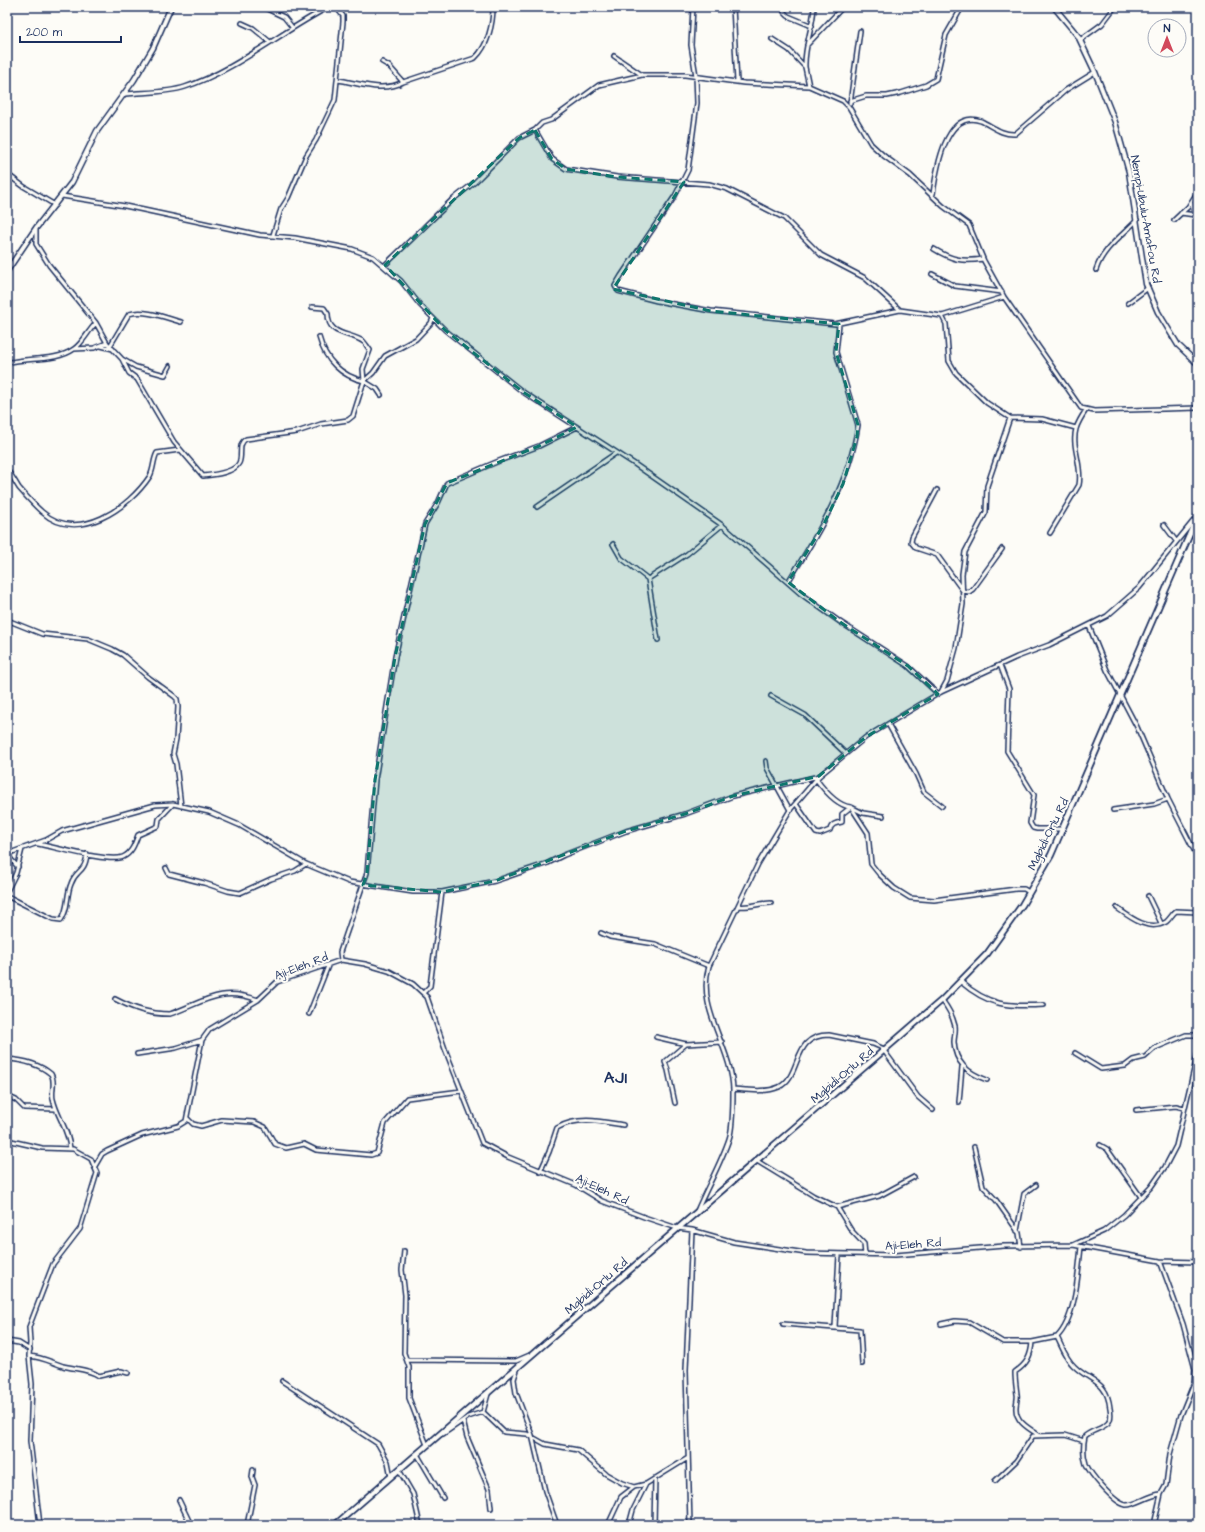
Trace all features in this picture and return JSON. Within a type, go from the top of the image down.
[{"type":"main road","name":"Mgbidi-Orlu Rd","points":[[335,1525],[488,1394],[677,1228],[885,1050],[942,1000],[987,954],[1029,892],[1051,855],[1198,515]]},
{"type":"street","points":[[7,272],[36,228],[56,205],[72,182],[97,131],[125,94],[154,48],[171,7]]},
{"type":"street","points":[[263,7],[284,17],[292,27]]},
{"type":"street","points":[[125,94],[184,87],[233,65],[292,27],[329,7]]},
{"type":"street","points":[[272,235],[281,209],[288,198],[306,156],[316,140],[336,100],[343,16],[336,7]]},
{"type":"street","points":[[338,80],[384,88],[475,58],[479,54],[490,33],[493,20],[493,7]]},
{"type":"street","points":[[693,7],[691,45],[696,76],[697,103],[688,170],[684,182],[621,276],[616,286],[618,290],[656,301],[711,311],[840,324],[869,315],[900,310],[942,316],[1004,297]]},
{"type":"street","points":[[733,7],[737,82]]},
{"type":"street","points":[[809,86],[805,67],[806,46],[812,26],[814,7]]},
{"type":"street","points":[[850,101],[866,96],[887,96],[901,93],[926,85],[936,79],[946,35],[962,7]]},
{"type":"street","name":"Nempi-Ubulu-Amafou Rd","points":[[1054,7],[1080,40],[1095,72],[1115,122],[1130,172],[1142,265],[1148,288],[1158,312],[1178,345],[1198,364]]},
{"type":"street","points":[[1080,40],[1102,24],[1115,7]]},
{"type":"street","points":[[806,46],[842,8]]},
{"type":"street","points":[[784,12],[788,16],[812,26]]},
{"type":"street","points":[[242,23],[252,28],[270,42]]},
{"type":"street","points":[[849,107],[860,31]]},
{"type":"street","points":[[772,39],[789,50],[805,67]]},
{"type":"street","points":[[614,56],[642,75]]},
{"type":"street","points":[[382,62],[389,66],[403,82]]},
{"type":"street","points":[[933,194],[936,169],[943,145],[952,132],[963,121],[971,119],[979,121],[1004,133],[1015,134],[1066,90],[1095,72]]},
{"type":"street","points":[[385,265],[451,201],[475,182],[519,138],[535,130],[542,123],[551,120],[599,85],[642,75],[696,76],[737,82],[809,86],[835,97],[849,107],[871,144],[933,194],[943,206],[969,225],[984,259],[1004,297],[1081,408],[1086,410],[1176,410],[1198,408],[1198,403]]},
{"type":"street","points":[[535,130],[552,159],[566,169],[617,177],[717,185],[779,215],[821,255],[865,278],[872,287],[887,297],[900,310]]},
{"type":"street","points":[[7,174],[23,186],[56,205]]},
{"type":"street","points":[[1174,220],[1191,202],[1198,191]]},
{"type":"street","points":[[62,196],[125,206],[260,235],[272,235],[360,252],[373,257],[385,265],[401,280],[445,330],[523,392],[722,525],[760,560],[801,594],[840,622],[908,666],[940,693]]},
{"type":"street","points":[[1191,202],[1194,215],[1198,220]]},
{"type":"street","points":[[1181,213],[1194,215]]},
{"type":"street","points":[[1096,270],[1106,249],[1126,232],[1137,220]]},
{"type":"street","points":[[36,228],[36,242],[49,265],[96,323],[109,344],[122,359],[129,373],[137,379],[180,450],[202,475],[228,471],[238,464],[242,443],[246,439],[297,432],[321,424],[349,419],[353,416],[364,381],[363,369],[370,350],[364,342],[334,328],[328,320],[328,314],[324,308],[312,307]]},
{"type":"street","points":[[29,238],[36,242]]},
{"type":"street","points":[[934,249],[944,255],[962,262],[984,259]]},
{"type":"street","points":[[932,274],[955,286],[1002,292]]},
{"type":"street","points":[[1128,303],[1148,288]]},
{"type":"street","points":[[7,363],[18,360],[58,356],[74,349],[109,344],[129,314],[135,312],[151,314],[182,322]]},
{"type":"street","points":[[942,316],[946,324],[949,361],[956,373],[987,403],[1010,418],[1042,419],[1076,428]]},
{"type":"street","points":[[364,381],[373,373],[385,356],[416,339],[431,323],[433,318]]},
{"type":"street","points":[[74,349],[96,323]]},
{"type":"street","points":[[788,582],[823,526],[843,484],[857,436],[858,426],[836,352],[840,324]]},
{"type":"street","points":[[319,337],[322,352],[341,372],[364,381],[377,389],[381,395]]},
{"type":"street","points":[[101,346],[114,350]]},
{"type":"street","points":[[122,359],[136,367],[165,375],[170,366]]},
{"type":"street","points":[[1050,533],[1078,485],[1080,476],[1075,440],[1076,428],[1086,410]]},
{"type":"street","points":[[940,693],[947,681],[956,648],[963,591],[965,552],[986,512],[986,486],[1010,418]]},
{"type":"street","points":[[341,960],[340,952],[367,873],[375,780],[395,657],[425,524],[438,503],[447,483],[498,461],[539,446],[577,427]]},
{"type":"street","points":[[7,470],[19,488],[42,512],[52,519],[64,523],[84,524],[104,518],[122,505],[141,488],[151,474],[157,453],[180,450]]},
{"type":"street","points":[[537,507],[616,453]]},
{"type":"street","points":[[937,490],[911,542],[916,548],[937,555],[963,591],[968,592],[973,589],[1002,549]]},
{"type":"street","points":[[697,1211],[730,1137],[733,1089],[722,1042],[708,1007],[706,977],[709,966],[758,864],[790,810],[819,776],[866,737],[940,693],[1089,626],[1107,616],[1139,588],[1198,515]]},
{"type":"street","points":[[648,580],[687,554],[722,525]]},
{"type":"street","points":[[1164,525],[1176,542]]},
{"type":"street","points":[[613,544],[621,558],[648,580],[658,640]]},
{"type":"street","points":[[7,620],[42,634],[88,639],[112,649],[123,655],[148,677],[177,699],[176,739],[172,754],[176,764],[181,806]]},
{"type":"street","points":[[1089,626],[1107,670],[1121,694],[1168,798],[1198,858]]},
{"type":"street","points":[[1000,665],[1009,689],[1007,751],[1034,794],[1030,822],[1033,828],[1037,829],[1063,828]]},
{"type":"street","points":[[771,696],[806,715],[845,753]]},
{"type":"street","points":[[888,724],[916,774],[924,792],[942,806]]},
{"type":"street","points":[[766,761],[767,768],[790,810]]},
{"type":"street","points":[[18,867],[7,854],[62,831],[91,822],[155,805],[173,804],[209,812],[239,824],[306,864],[333,877],[363,885],[413,892],[442,892],[495,881],[548,863],[564,855],[626,831],[685,814],[733,796],[819,776]]},
{"type":"street","points":[[816,780],[826,792],[845,807],[851,807],[863,812],[883,816]]},
{"type":"street","points":[[1113,810],[1154,804],[1168,798]]},
{"type":"street","points":[[36,843],[117,859],[127,855],[138,835],[158,826],[159,819],[173,804]]},
{"type":"street","points":[[796,804],[816,833],[820,834],[830,830],[836,823],[842,822],[842,814],[851,807]]},
{"type":"street","points":[[851,807],[868,833],[871,864],[878,874],[894,888],[910,898],[934,900],[1016,889],[1029,892]]},
{"type":"street","points":[[7,891],[18,867],[22,849]]},
{"type":"street","points":[[7,896],[53,919],[61,920],[67,906],[70,885],[73,878],[85,866],[87,854]]},
{"type":"street","points":[[166,868],[169,874],[240,893],[271,879],[295,871],[306,864]]},
{"type":"street","points":[[423,993],[430,986],[442,892]]},
{"type":"street","points":[[1148,896],[1161,923]]},
{"type":"street","points":[[738,906],[744,907],[760,903],[771,903]]},
{"type":"street","points":[[1117,908],[1135,920],[1149,925],[1168,920],[1176,911],[1198,912]]},
{"type":"street","points":[[601,933],[610,937],[655,944],[709,966]]},
{"type":"street","name":"Aji-Eleh Rd","points":[[137,1054],[176,1048],[202,1040],[210,1029],[258,1000],[278,982],[328,966],[341,960],[365,964],[389,971],[413,984],[427,997],[461,1091],[482,1143],[540,1172],[576,1185],[602,1201],[677,1228],[692,1230],[756,1247],[806,1253],[839,1255],[895,1255],[1004,1246],[1021,1247],[1073,1245],[1160,1261],[1198,1262]]},
{"type":"street","points":[[309,1014],[328,966]]},
{"type":"street","points":[[960,982],[976,996],[992,1002],[1011,1006],[1044,1005]]},
{"type":"street","points":[[115,999],[139,1011],[163,1014],[176,1011],[217,996],[232,993],[242,994],[258,1000]]},
{"type":"street","points":[[942,1000],[949,1011],[955,1027],[954,1043],[956,1055],[962,1067],[959,1102]]},
{"type":"street","points":[[1075,1053],[1101,1069],[1125,1066],[1133,1060],[1145,1057],[1156,1048],[1186,1035],[1198,1034]]},
{"type":"street","points":[[733,1089],[763,1090],[778,1087],[789,1078],[806,1043],[821,1035],[873,1044],[885,1050],[918,1097],[934,1110]]},
{"type":"street","points":[[656,1038],[686,1044],[722,1042]]},
{"type":"street","points":[[40,1525],[30,1441],[32,1384],[29,1356],[29,1327],[53,1264],[77,1235],[80,1229],[97,1172],[96,1166],[98,1160],[107,1151],[142,1135],[178,1126],[187,1118],[202,1040]]},
{"type":"street","points":[[675,1103],[665,1062],[686,1044]]},
{"type":"street","points":[[1073,1245],[1104,1231],[1124,1215],[1151,1187],[1165,1167],[1176,1146],[1198,1052]]},
{"type":"street","points":[[7,1059],[21,1060],[33,1064],[52,1074],[54,1084],[53,1098],[56,1109],[67,1132],[70,1149]]},
{"type":"street","points":[[962,1067],[987,1080]]},
{"type":"street","points":[[187,1118],[193,1124],[201,1126],[222,1120],[254,1122],[265,1127],[276,1144],[286,1148],[304,1144],[316,1150],[371,1156],[377,1153],[384,1124],[407,1098],[461,1091]]},
{"type":"street","points":[[7,1096],[13,1098],[24,1108],[30,1110],[56,1109]]},
{"type":"street","points":[[1136,1110],[1176,1106],[1184,1108]]},
{"type":"street","points":[[540,1172],[549,1152],[556,1128],[573,1121],[584,1120],[623,1124]]},
{"type":"street","points":[[7,1140],[42,1148],[70,1149],[88,1157],[96,1166]]},
{"type":"street","points":[[1100,1145],[1107,1149],[1141,1198]]},
{"type":"street","points":[[974,1147],[983,1186],[996,1200],[1018,1231]]},
{"type":"street","points":[[757,1161],[814,1196],[837,1207],[851,1230],[864,1244],[865,1255]]},
{"type":"street","points":[[837,1207],[879,1196],[914,1177]]},
{"type":"street","points":[[1021,1247],[1018,1231],[1024,1194],[1036,1185]]},
{"type":"street","points":[[690,1525],[686,1362],[692,1230]]},
{"type":"street","points":[[941,1324],[955,1321],[969,1322],[1003,1342],[1032,1342],[1057,1337],[1062,1332],[1071,1313],[1081,1247]]},
{"type":"street","points":[[404,1251],[402,1270],[405,1295],[404,1353],[409,1366],[409,1398],[427,1445]]},
{"type":"street","points":[[834,1327],[839,1255]]},
{"type":"street","points":[[1154,1525],[1161,1494],[1166,1485],[1170,1454],[1181,1415],[1194,1383],[1195,1369],[1183,1324],[1160,1261]]},
{"type":"street","points":[[783,1324],[860,1330],[862,1364]]},
{"type":"street","points":[[1057,1337],[1069,1361],[1074,1367],[1102,1386],[1110,1404],[1111,1419],[1108,1423],[1084,1436],[1085,1463],[1090,1472],[1123,1504],[1131,1504],[1147,1496],[1161,1494]]},
{"type":"street","points":[[7,1342],[19,1343],[30,1350]]},
{"type":"street","points":[[1032,1342],[1031,1353],[1025,1365],[1015,1372],[1014,1385],[1017,1395],[1016,1408],[1018,1418],[1028,1428],[1039,1435]]},
{"type":"street","points":[[407,1360],[516,1361],[537,1351]]},
{"type":"street","points":[[29,1356],[40,1357],[61,1366],[92,1372],[99,1376],[121,1371],[128,1373]]},
{"type":"street","points":[[518,1367],[514,1379],[516,1393],[532,1436],[545,1491],[557,1525]]},
{"type":"street","points":[[282,1381],[378,1444],[388,1462],[391,1476]]},
{"type":"street","points":[[483,1412],[488,1394]]},
{"type":"street","points":[[436,1438],[478,1412],[483,1412],[504,1432],[532,1436],[545,1444],[578,1450],[606,1474],[622,1483],[634,1487]]},
{"type":"street","points":[[463,1421],[467,1437],[489,1489],[491,1508]]},
{"type":"street","points":[[995,1481],[1016,1461],[1030,1438],[1039,1435],[1066,1435],[1084,1441]]},
{"type":"street","points":[[417,1454],[442,1498]]},
{"type":"street","points":[[608,1525],[618,1500],[634,1487],[646,1484],[688,1458]]},
{"type":"street","points":[[247,1525],[255,1485],[252,1477],[253,1470]]},
{"type":"street","points":[[399,1470],[413,1494],[420,1525]]},
{"type":"street","points":[[654,1525],[655,1478]]},
{"type":"street","points":[[629,1525],[633,1510],[646,1484]]},
{"type":"street","points":[[179,1500],[191,1525]]},
{"type":"street","points":[[502,1525],[520,1524]]},
{"type":"street","points":[[439,1525],[457,1525]]},
{"type":"highlighted area","points":[[535,130],[552,159],[566,169],[617,177],[684,182],[613,289],[711,311],[839,324],[836,352],[858,425],[857,437],[843,484],[823,526],[788,582],[840,622],[908,666],[938,694],[866,737],[819,776],[733,796],[685,814],[626,831],[495,881],[442,892],[363,885],[367,873],[375,780],[395,657],[425,524],[447,483],[539,446],[577,427],[523,392],[445,330],[385,265],[519,138]]},
{"type":"district","name":"AJI","points":[[616,1077]]}]
